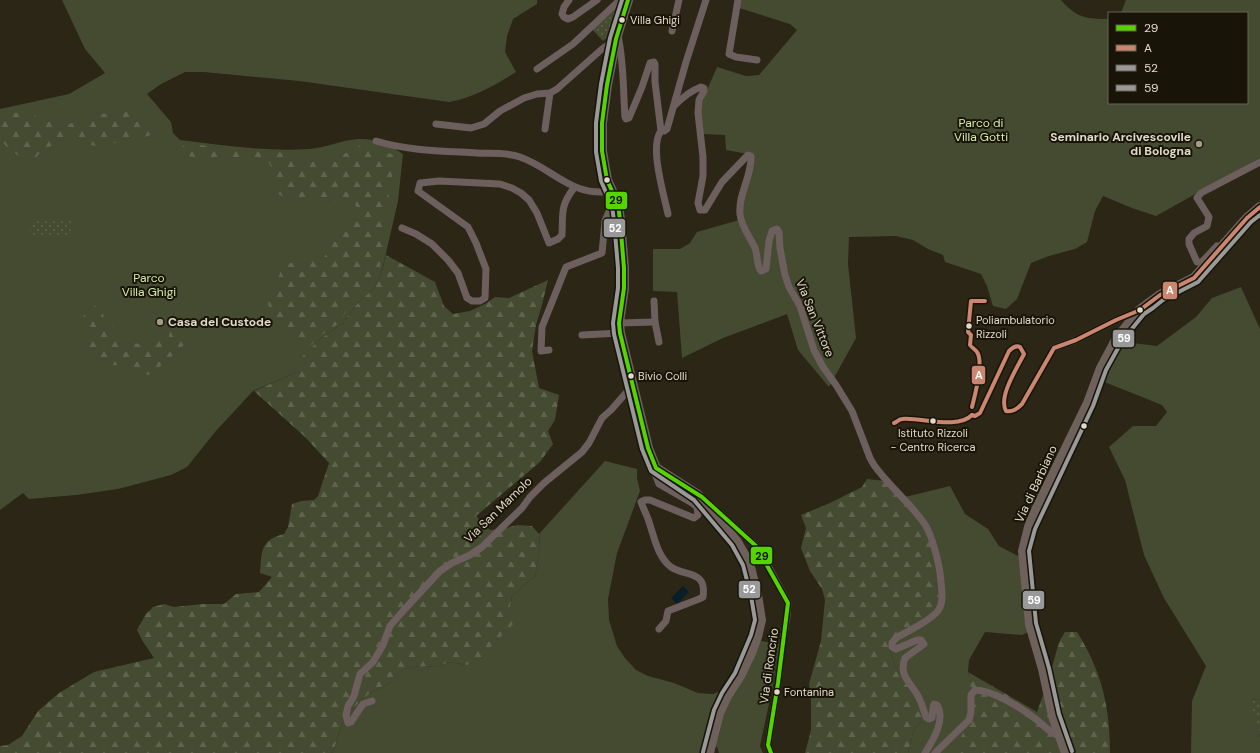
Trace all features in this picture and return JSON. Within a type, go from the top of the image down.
[{"type":"main road","points":[[628,0],[617,36],[606,86],[602,123],[602,151],[607,180],[618,204],[624,268],[624,288],[620,328],[632,386],[650,452],[656,468],[698,495],[737,542],[749,563],[759,603],[761,620],[751,654],[719,713],[709,753]]},
{"type":"main road","name":"Via di Barbiano","points":[[1066,753],[1053,716],[1043,669],[1030,624],[1024,560],[1025,542],[1036,510],[1088,403],[1101,368],[1117,338],[1140,310],[1160,295],[1194,278],[1247,218],[1260,207]]},
{"type":"street","points":[[569,0],[564,7],[562,14],[568,19],[597,0]]},
{"type":"street","points":[[537,69],[574,44],[620,0]]},
{"type":"street","points":[[672,31],[679,0]]},
{"type":"street","points":[[668,214],[656,159],[658,134],[667,129],[686,62],[706,0]]},
{"type":"street","points":[[738,0],[729,54],[736,57],[757,60]]},
{"type":"street","points":[[436,124],[471,128],[484,124],[500,111],[524,98],[537,94],[550,93],[557,89],[617,36]]},
{"type":"street","points":[[617,36],[622,62],[625,117],[626,119],[629,118],[650,63],[654,62],[661,131]]},
{"type":"street","name":"Via San Vittore","points":[[675,105],[682,97],[701,87],[704,88],[699,100],[698,113],[703,157],[703,176],[698,203],[700,210],[704,210],[722,182],[745,158],[748,155],[752,156],[752,162],[743,192],[740,214],[743,224],[756,249],[759,268],[761,271],[766,269],[769,241],[772,231],[777,229],[779,232],[780,248],[785,275],[789,287],[800,306],[814,350],[823,367],[852,411],[874,465],[925,524],[930,533],[941,576],[941,606],[931,617],[896,638],[892,643],[892,647],[896,648],[917,640],[921,640],[924,644],[905,658],[902,668],[904,675],[919,698],[926,717],[929,719],[932,718],[934,704],[940,709],[937,733],[925,753]]},
{"type":"street","points":[[544,129],[550,93]]},
{"type":"street","points":[[376,141],[422,150],[518,156],[537,165],[574,188],[613,194],[605,221],[602,253],[566,267],[542,326],[542,352],[549,350]]},
{"type":"street","points":[[1222,246],[1216,246],[1202,262],[1197,262],[1188,239],[1194,233],[1207,226],[1209,217],[1197,198],[1201,193],[1260,162]]},
{"type":"street","points":[[402,228],[416,234],[432,244],[458,273],[467,298],[472,301],[480,301],[485,298],[486,269],[468,227],[418,191],[420,183],[439,181],[500,184],[512,188],[529,200],[549,243],[558,239],[562,235],[563,207],[566,198],[574,188]]},
{"type":"street","points":[[654,301],[655,322],[659,342]]},
{"type":"street","name":"Via di Barbiano","points":[[1054,348],[1076,340],[1140,310]]},
{"type":"street","points":[[582,335],[655,322]]},
{"type":"street","name":"Via San Mamolo","points":[[372,701],[363,704],[351,722],[348,723],[346,715],[348,706],[354,696],[360,674],[373,662],[383,645],[390,626],[440,571],[482,547],[522,508],[530,497],[544,483],[582,452],[589,443],[602,418],[632,386]]},
{"type":"street","points":[[656,468],[655,474],[659,484],[692,503],[697,507],[698,515],[694,518],[650,500],[641,502],[661,556],[671,567],[697,576],[702,583],[704,591],[703,597],[700,599],[668,611],[666,621],[659,629]]},
{"type":"street","name":"Via di Roncrio","points":[[698,495],[756,546],[788,603],[788,616],[768,745],[771,753]]},
{"type":"street","points":[[935,753],[969,720],[971,712],[971,695],[975,690],[983,690],[1011,703],[1037,720],[1051,733],[1060,736]]},
{"type":"green space","name":"Parco Villa Ghigi","points":[[62,0],[537,0],[537,4],[513,19],[507,36],[505,52],[516,72],[484,90],[458,100],[449,102],[299,81],[204,72],[185,72],[161,84],[147,94],[171,122],[173,133],[180,140],[244,148],[293,150],[315,148],[347,140],[365,139],[383,143],[403,154],[398,201],[381,275],[374,288],[357,304],[343,323],[319,340],[302,358],[295,373],[253,391],[215,432],[187,467],[171,475],[118,489],[76,495],[29,499],[23,493],[0,510],[0,109],[69,94],[105,73],[85,49]]},
{"type":"green space","name":"Parco di Villa Gotti","points":[[735,0],[1061,0],[1077,14],[1094,19],[1108,19],[1108,104],[1248,104],[1248,12],[1121,12],[1126,0],[1260,0],[1260,158],[1156,216],[1103,196],[1095,211],[1087,242],[1075,249],[1049,256],[1031,263],[1017,299],[1006,309],[993,306],[987,286],[981,274],[945,262],[943,255],[928,249],[913,240],[896,236],[849,237],[848,264],[856,338],[829,387],[798,350],[787,314],[723,338],[682,358],[677,292],[653,291],[653,249],[680,249],[690,243],[697,232],[739,220],[753,155],[726,150],[725,135],[702,134],[700,115],[701,104],[717,67],[746,76],[759,75],[797,30],[790,24],[733,6]]},
{"type":"green space","points":[[616,8],[611,31],[603,41],[591,28]]},
{"type":"green space","points":[[131,111],[143,119],[152,129],[150,135],[126,139],[102,146],[77,143],[73,140],[67,139],[46,148],[34,160],[25,161],[5,145],[0,139],[0,115],[35,112],[36,116],[32,122],[36,125],[54,120],[69,124],[98,114]]},
{"type":"green space","points":[[191,143],[227,150],[278,152],[307,160],[328,159],[344,154],[363,144],[378,152],[386,151],[394,156],[392,176],[388,185],[389,206],[382,215],[383,244],[380,267],[372,280],[358,290],[350,306],[338,324],[320,336],[307,349],[297,346],[286,326],[269,315],[268,297],[276,285],[283,264],[323,259],[327,253],[331,232],[344,228],[364,218],[351,199],[338,202],[323,202],[309,197],[284,197],[276,193],[274,172],[268,161],[228,160],[185,156],[179,151],[183,146]]},
{"type":"green space","points":[[71,219],[70,235],[30,235],[31,221]]},
{"type":"green space","points":[[386,255],[435,282],[444,306],[453,314],[470,311],[485,304],[495,297],[509,298],[548,280],[536,325],[532,351],[539,388],[559,395],[555,420],[548,431],[553,444],[540,462],[476,516],[490,530],[503,529],[517,525],[532,526],[539,534],[540,548],[535,576],[512,596],[510,607],[515,622],[477,661],[467,665],[449,662],[439,666],[411,667],[401,671],[389,684],[371,692],[345,715],[333,752],[331,753],[0,753],[0,746],[8,745],[22,736],[38,711],[59,693],[94,672],[154,658],[137,630],[146,614],[153,607],[164,604],[174,607],[202,604],[224,604],[236,594],[259,592],[272,577],[260,573],[262,553],[266,543],[276,536],[284,534],[288,527],[292,504],[301,501],[314,500],[318,496],[329,463],[305,437],[254,391],[295,373],[301,358],[319,340],[343,323],[357,304],[374,288],[381,275]]},
{"type":"green space","points":[[1241,287],[1260,329],[1260,700],[1251,699],[1260,737],[1260,753],[1191,753],[1192,701],[1206,666],[1164,598],[1144,555],[1125,480],[1109,447],[1133,426],[1156,426],[1167,412],[1162,405],[1097,379],[1116,341],[1157,346],[1196,317],[1212,298]]},
{"type":"green space","points":[[95,306],[102,311],[105,320],[119,332],[123,338],[138,344],[151,338],[161,340],[169,337],[171,325],[175,318],[194,320],[195,322],[184,329],[186,339],[181,350],[162,363],[158,371],[148,375],[132,365],[113,365],[100,362],[87,354],[86,343],[92,332],[90,325],[83,318],[86,311]]},
{"type":"green space","points":[[605,461],[637,469],[637,478],[640,491],[617,553],[608,599],[609,620],[617,646],[636,670],[648,676],[674,683],[698,693],[713,694],[731,687],[755,640],[779,644],[773,685],[760,746],[763,753],[719,753],[717,747],[713,746],[710,753],[331,753],[333,752],[345,715],[371,692],[389,684],[400,671],[411,667],[439,666],[449,662],[467,665],[510,607],[512,596],[535,576],[540,548],[539,534]]},
{"type":"green space","points":[[867,479],[886,481],[918,516],[938,557],[939,602],[935,611],[895,637],[889,647],[896,668],[919,704],[922,715],[921,721],[914,730],[908,753],[805,753],[811,730],[811,700],[809,684],[821,641],[825,600],[822,589],[810,571],[801,548],[806,528],[801,515],[862,487]]},
{"type":"green space","points":[[950,486],[965,514],[988,529],[999,546],[1024,559],[1032,630],[1022,635],[985,632],[969,660],[968,672],[972,692],[969,722],[956,753],[908,753],[914,730],[921,721],[907,683],[896,668],[889,647],[894,637],[901,498]]},
{"type":"green space","points":[[1065,632],[1077,632],[1090,654],[1104,695],[1109,730],[1110,753],[956,753],[957,745],[967,726],[971,710],[971,691],[968,672],[1037,712],[1059,642]]},
{"type":"green space","points":[[1250,699],[1260,700],[1260,737]]},
{"type":"water","points":[[683,586],[689,592],[677,604],[671,598]]},
{"type":"transit line","name":"52","points":[[622,0],[610,38],[601,84],[596,123],[596,152],[601,181],[612,206],[614,221],[618,268],[618,288],[613,323],[614,334],[642,449],[651,471],[694,500],[732,545],[743,565],[751,596],[755,620],[751,635],[735,673],[722,693],[714,710],[703,752]]},
{"type":"transit line","name":"29","points":[[628,0],[616,39],[607,85],[602,123],[602,151],[607,180],[618,204],[620,220],[624,268],[624,288],[619,323],[620,333],[648,448],[656,468],[702,497],[756,546],[788,603],[778,683],[768,745],[771,753]]},
{"type":"transit line","name":"A","points":[[972,415],[975,416],[980,413],[1011,349],[1019,346],[1024,354],[1009,382],[1006,391],[1004,398],[1006,411],[1015,410],[1022,404],[1054,348],[1076,340],[1140,310],[1160,295],[1194,278],[1247,218],[1260,207]]},
{"type":"transit line","name":"59","points":[[1072,751],[1059,714],[1049,668],[1036,623],[1029,551],[1035,529],[1093,406],[1106,370],[1122,341],[1144,314],[1163,300],[1198,282],[1251,222],[1260,215]]},
{"type":"transit line","name":"A","points":[[972,407],[980,363],[977,352],[970,345],[971,335],[968,332],[971,301],[985,301]]},
{"type":"transit line","name":"A","points":[[894,423],[900,419],[957,422],[972,415]]},
{"type":"place","name":"Villa Ghigi","points":[[622,20]]},
{"type":"place","name":"Seminario Arcivescovile di Bologna","points":[[1199,144]]},
{"type":"place","name":"Casa del Custode","points":[[160,322]]},
{"type":"place","name":"Poliambulatorio Rizzoli","points":[[969,326]]},
{"type":"place","name":"Bivio Colli","points":[[631,376]]},
{"type":"place","name":"Istituto Rizzoli - Centro Ricerca","points":[[933,421]]},
{"type":"place","name":"Fontanina","points":[[777,692]]}]
